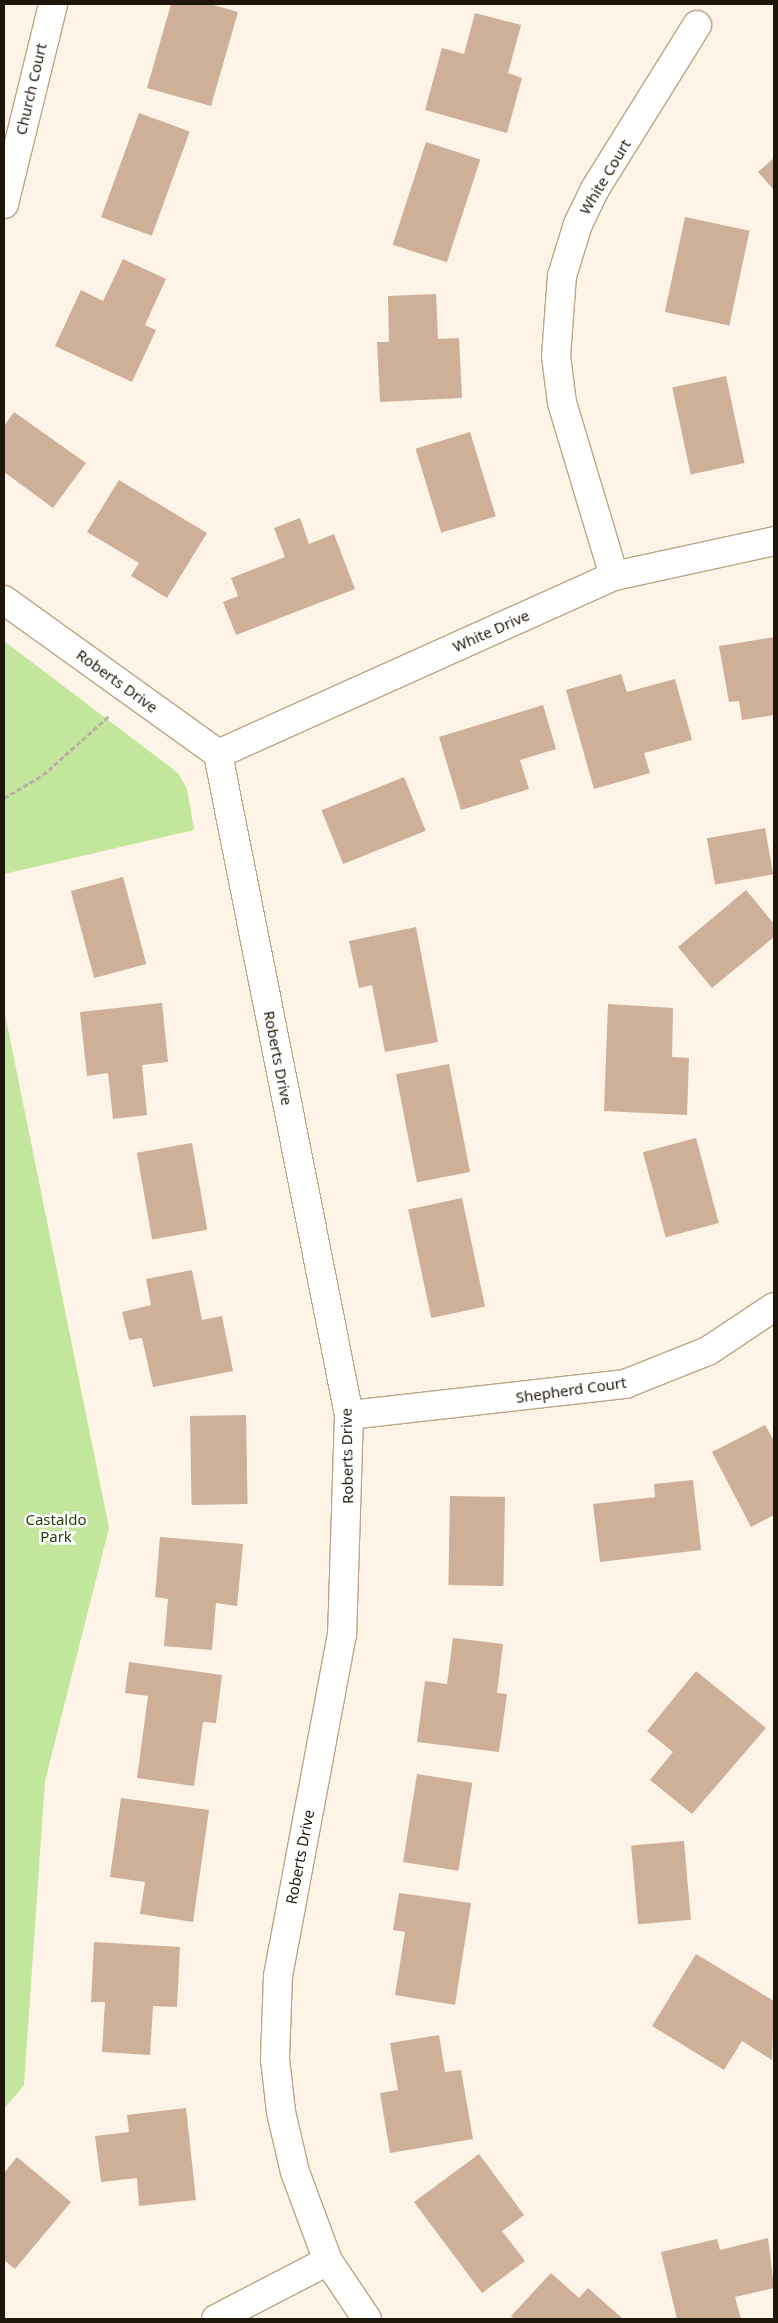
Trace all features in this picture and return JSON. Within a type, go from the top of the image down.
[{"type":"street","name":"Church Court","points":[[4,204],[52,4]]},
{"type":"street","name":"White Court","points":[[614,576],[562,403],[556,320],[562,276],[578,224],[595,189],[697,25]]},
{"type":"street","name":"White Drive","points":[[218,754],[614,576],[774,541]]},
{"type":"street","name":"Roberts Drive","points":[[4,600],[218,754],[349,1415],[342,1634],[275,2011],[281,2112],[295,2172],[328,2261],[367,2319]]},
{"type":"street","name":"Shepherd Court","points":[[349,1415],[625,1384],[708,1351],[774,1307]]},
{"type":"street","points":[[216,2319],[328,2261]]},
{"type":"path","points":[[4,798],[42,775],[131,691]]},
{"type":"green space","points":[[4,641],[178,773],[187,789],[194,830],[4,874]]},
{"type":"green space","name":"Castaldo Park","points":[[4,1009],[109,1528],[45,1781],[24,2085],[4,2109]]},
{"type":"building","points":[[171,4],[210,4],[238,12],[211,106],[147,88]]},
{"type":"building","points":[[475,13],[521,25],[508,73],[522,78],[507,133],[425,110],[442,48],[464,54]]},
{"type":"building","points":[[139,113],[190,131],[152,236],[101,217]]},
{"type":"building","points":[[426,142],[480,160],[447,262],[393,245]]},
{"type":"building","points":[[774,158],[774,190],[758,172]]},
{"type":"building","points":[[685,217],[750,231],[729,326],[665,312]]},
{"type":"building","points":[[123,259],[166,279],[145,325],[156,330],[132,382],[55,346],[81,290],[103,301]]},
{"type":"building","points":[[436,294],[438,339],[459,338],[462,398],[380,402],[377,342],[389,342],[388,296]]},
{"type":"building","points":[[726,376],[745,463],[691,474],[672,387]]},
{"type":"building","points":[[14,412],[86,463],[53,508],[4,472],[4,426]]},
{"type":"building","points":[[470,432],[496,516],[441,533],[415,449]]},
{"type":"building","points":[[119,480],[207,533],[167,598],[131,576],[139,563],[87,532]]},
{"type":"building","points":[[300,518],[309,544],[334,534],[355,589],[236,635],[223,602],[238,596],[231,578],[285,557],[274,528]]},
{"type":"building","points":[[774,637],[774,715],[742,720],[739,701],[729,702],[719,646]]},
{"type":"building","points":[[621,674],[627,692],[675,679],[692,740],[644,753],[650,773],[594,789],[566,690]]},
{"type":"building","points":[[543,705],[556,749],[520,760],[529,789],[461,810],[439,737]]},
{"type":"building","points":[[404,777],[426,831],[343,864],[321,810]]},
{"type":"building","points":[[765,828],[773,874],[715,885],[707,838]]},
{"type":"building","points":[[123,877],[146,964],[94,978],[71,891]]},
{"type":"building","points":[[746,890],[774,924],[774,937],[712,988],[678,947]]},
{"type":"building","points":[[416,927],[438,1042],[385,1052],[372,985],[359,988],[349,941]]},
{"type":"building","points":[[162,1003],[168,1062],[142,1065],[147,1115],[113,1119],[108,1073],[87,1076],[80,1012]]},
{"type":"building","points":[[608,1004],[673,1008],[672,1057],[689,1058],[687,1115],[604,1111]]},
{"type":"building","points":[[449,1064],[470,1172],[417,1182],[396,1074]]},
{"type":"building","points":[[696,1138],[719,1223],[666,1237],[643,1152]]},
{"type":"building","points":[[192,1143],[207,1230],[152,1239],[137,1153]]},
{"type":"building","points":[[462,1198],[485,1307],[431,1318],[408,1209]]},
{"type":"building","points":[[192,1270],[202,1320],[222,1316],[233,1371],[153,1387],[142,1338],[129,1340],[122,1312],[151,1305],[146,1279]]},
{"type":"building","points":[[246,1415],[248,1504],[192,1505],[190,1416]]},
{"type":"building","points":[[765,1425],[774,1441],[774,1515],[751,1527],[712,1452]]},
{"type":"building","points":[[693,1480],[701,1550],[600,1562],[593,1504],[655,1497],[654,1484]]},
{"type":"building","points":[[450,1496],[505,1497],[503,1586],[448,1585]]},
{"type":"building","points":[[160,1537],[243,1544],[237,1606],[216,1603],[212,1650],[164,1646],[168,1599],[155,1597]]},
{"type":"building","points":[[453,1638],[503,1644],[497,1693],[507,1694],[499,1752],[417,1742],[425,1681],[447,1684]]},
{"type":"building","points":[[129,1662],[222,1675],[216,1723],[203,1722],[194,1786],[137,1778],[148,1696],[125,1693]]},
{"type":"building","points":[[696,1671],[766,1728],[692,1814],[650,1780],[673,1752],[647,1731]]},
{"type":"building","points":[[417,1774],[472,1783],[458,1871],[403,1862]]},
{"type":"building","points":[[121,1798],[209,1810],[193,1922],[140,1914],[145,1882],[110,1877]]},
{"type":"building","points":[[684,1841],[691,1920],[638,1924],[631,1846]]},
{"type":"building","points":[[399,1893],[471,1903],[455,2005],[395,1995],[405,1932],[393,1930]]},
{"type":"building","points":[[94,1942],[180,1947],[177,2007],[153,2006],[150,2055],[102,2052],[105,2002],[91,2002]]},
{"type":"building","points":[[696,1954],[774,2001],[772,2060],[742,2041],[724,2070],[652,2026]]},
{"type":"building","points":[[439,2035],[445,2072],[461,2070],[473,2139],[390,2153],[380,2093],[398,2090],[390,2043]]},
{"type":"building","points":[[186,2108],[196,2200],[139,2206],[137,2178],[101,2182],[95,2136],[129,2132],[127,2115]]},
{"type":"building","points":[[479,2154],[524,2215],[502,2231],[525,2261],[482,2293],[414,2202]]},
{"type":"building","points":[[17,2157],[71,2202],[15,2269],[4,2260],[4,2173]]},
{"type":"building","points":[[768,2238],[774,2288],[735,2297],[741,2319],[677,2319],[661,2252],[717,2239],[720,2250]]},
{"type":"building","points":[[551,2273],[579,2298],[588,2288],[623,2319],[515,2319],[511,2316]]}]
